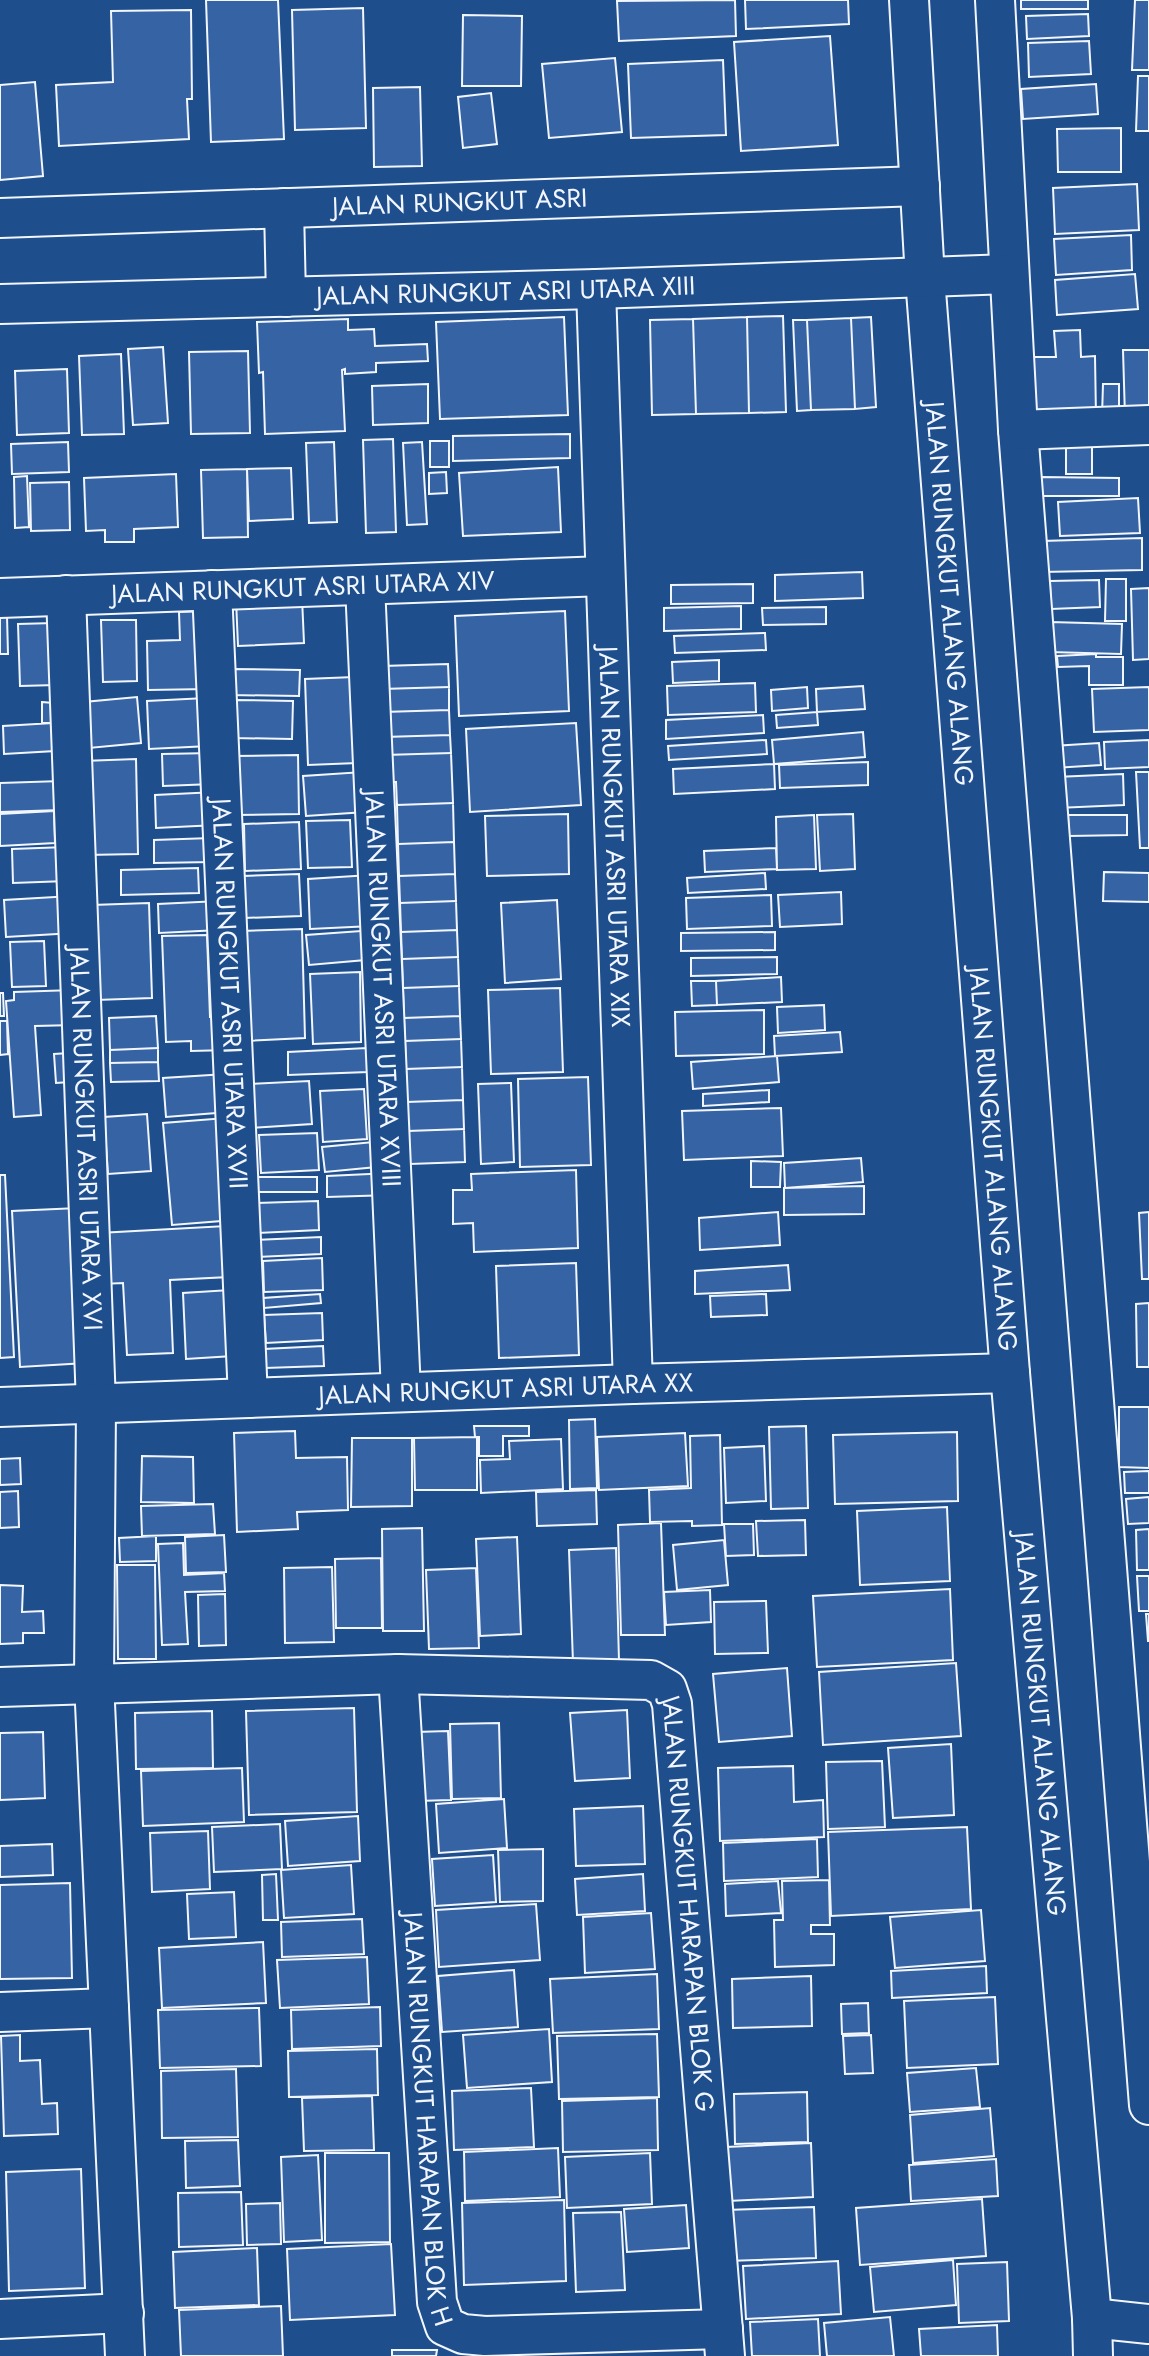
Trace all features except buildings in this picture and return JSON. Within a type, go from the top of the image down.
[{"type":"street","name":"JALAN RUNGKUT ALANG ALANG","points":[[909,0],[925,278],[1010,1373],[1092,2318],[1093,2356]]},
{"type":"street","points":[[995,0],[1018,430],[1149,2105]]},
{"type":"street","name":"JALAN RUNGKUT ASRI","points":[[0,218],[920,186]]},
{"type":"street","points":[[284,208],[286,297]]},
{"type":"street","name":"JALAN RUNGKUT ASRI UTARA XIII","points":[[0,304],[596,289],[1009,274]]},
{"type":"street","name":"JALAN RUNGKUT ASRI UTARA XIX","points":[[596,289],[633,1384]]},
{"type":"street","points":[[1018,430],[1149,425]]},
{"type":"street","name":"JALAN RUNGKUT ASRI UTARA XIV","points":[[0,598],[606,576]]},
{"type":"street","name":"JALAN RUNGKUT ASRI UTARA XVIII","points":[[365,585],[401,1392]]},
{"type":"street","name":"JALAN RUNGKUT ASRI UTARA XVII","points":[[212,590],[248,1398]]},
{"type":"street","name":"JALAN RUNGKUT ASRI UTARA XVI","points":[[66,595],[96,1404],[94,1682]]},
{"type":"street","name":"JALAN RUNGKUT ASRI UTARA XX","points":[[0,1407],[1010,1373]]},
{"type":"street","name":"JALAN RUNGKUT HARAPAN BLOK G","points":[[0,1686],[398,1674],[651,1680],[667,1689],[672,1704],[724,2342]]},
{"type":"street","name":"JALAN RUNGKUT HARAPAN BLOK H","points":[[398,1674],[437,2302],[446,2326],[463,2334],[485,2336],[724,2342]]},
{"type":"street","points":[[94,1682],[125,2356]]},
{"type":"street","points":[[0,2012],[109,2008]]},
{"type":"street","points":[[0,2319],[124,2314]]},
{"type":"street","points":[[1092,2318],[1149,2324]]}]
